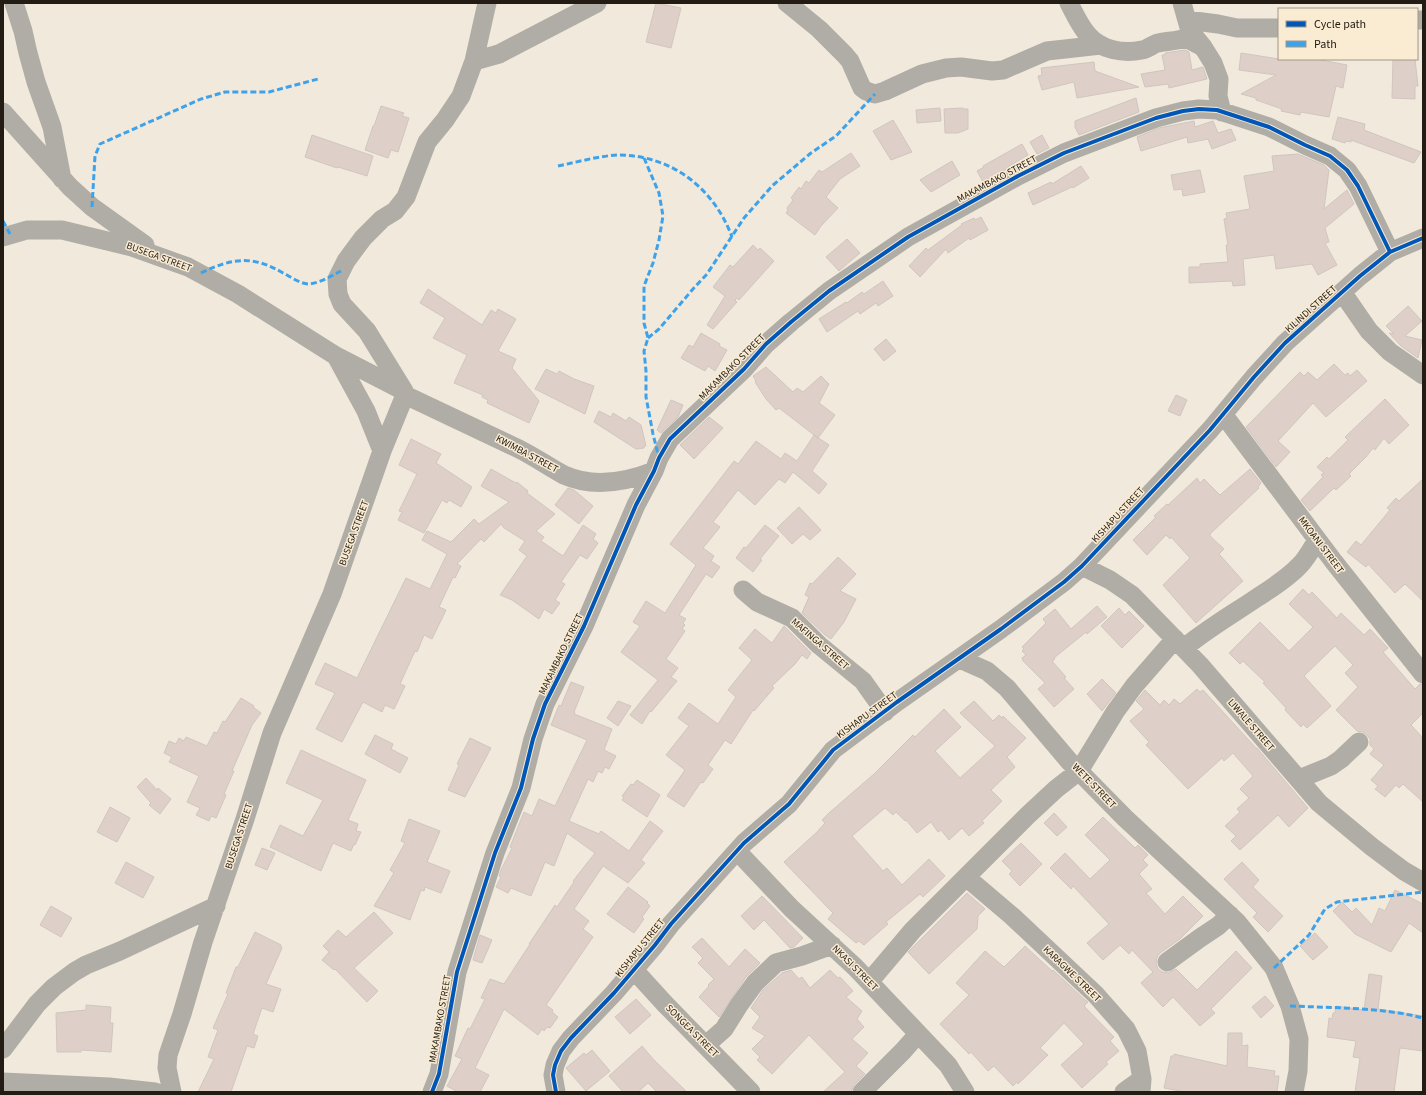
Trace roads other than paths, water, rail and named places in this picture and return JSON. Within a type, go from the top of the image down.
[{"type":"street","points":[[14,3],[32,67],[52,127],[62,180]]},
{"type":"street","points":[[405,393],[367,331],[342,304],[338,294],[337,279],[346,261],[363,238],[382,219],[395,211],[406,198],[427,142],[445,120],[461,96],[474,61],[487,3]]},
{"type":"street","points":[[474,61],[499,54],[597,3]]},
{"type":"street","points":[[788,3],[820,29],[845,55],[850,61],[862,88],[876,94],[922,74],[946,68],[961,67],[992,71],[1002,70],[1047,51],[1100,45]]},
{"type":"street","points":[[1069,3],[1088,35],[1100,45],[1122,52],[1134,52],[1143,50],[1156,43],[1186,38],[1203,47]]},
{"type":"street","points":[[1184,12],[1218,24],[1237,28],[1278,28]]},
{"type":"street","points":[[1184,12],[1190,31],[1203,47],[1213,63],[1219,79],[1218,96],[1222,112]]},
{"type":"street","name":"MAKAMBAKO STREET","points":[[432,1092],[438,1074],[457,972],[495,853],[521,788],[524,770],[535,733],[546,704],[584,626],[636,505],[670,439],[744,369],[766,344],[829,291],[908,237],[1018,176],[1064,153],[1156,118],[1183,111],[1199,109],[1222,112],[1270,127],[1330,156],[1347,170],[1358,186],[1390,252]]},
{"type":"street","points":[[3,112],[62,180],[92,207],[159,256]]},
{"type":"street","name":"BUSEGA STREET","points":[[3,237],[28,230],[62,230],[132,247],[159,256],[199,272],[238,294],[336,356],[405,393],[382,451],[332,594],[272,733],[246,819],[203,942],[182,1014],[168,1055],[167,1068],[172,1092]]},
{"type":"street","name":"KILINDI STREET","points":[[1210,430],[1254,377],[1285,343],[1360,276],[1390,252],[1423,238]]},
{"type":"street","points":[[1342,292],[1369,331],[1390,352],[1423,375]]},
{"type":"street","points":[[336,356],[366,411],[382,451]]},
{"type":"street","name":"KWIMBA STREET","points":[[405,393],[537,458],[557,471],[576,479],[592,482],[615,482],[654,471]]},
{"type":"street","name":"MKOANI STREET","points":[[1223,414],[1317,540],[1423,674]]},
{"type":"street","name":"KISHAPU STREET","points":[[556,1092],[552,1075],[561,1051],[570,1038],[581,1029],[634,970],[670,924],[744,843],[789,804],[833,750],[1064,582],[1082,566],[1210,430]]},
{"type":"street","points":[[869,982],[912,930],[1028,815],[1056,789],[1079,771],[1115,712],[1134,686],[1180,644],[1203,633],[1269,590],[1289,575],[1300,565],[1317,540]]},
{"type":"street","name":"LIWALE STREET","points":[[1082,566],[1110,580],[1132,595],[1200,665],[1320,803],[1372,847],[1404,871],[1423,882]]},
{"type":"street","name":"MAFINGA STREET","points":[[743,590],[757,602],[792,618],[820,645],[863,681],[885,712]]},
{"type":"street","name":"WETE STREET","points":[[960,659],[987,672],[1007,688],[1079,771],[1125,818],[1237,922],[1274,968],[1290,1006],[1299,1039],[1298,1071],[1294,1092]]},
{"type":"street","points":[[1299,779],[1331,766],[1341,760],[1359,742]]},
{"type":"street","name":"NKASI STREET","points":[[737,851],[792,908],[869,982],[948,1064],[965,1092]]},
{"type":"street","name":"KARAGWE STREET","points":[[966,878],[1012,916],[1096,995],[1126,1029],[1137,1051],[1142,1085]]},
{"type":"street","points":[[3,1049],[37,1004],[54,987],[74,972],[86,965],[120,951],[216,906]]},
{"type":"street","points":[[1167,962],[1230,916]]},
{"type":"street","points":[[706,1045],[724,1029],[738,1005],[755,983],[776,962],[802,956],[832,945]]},
{"type":"street","name":"SONGEA STREET","points":[[634,970],[751,1092]]},
{"type":"street","points":[[862,1092],[918,1034]]},
{"type":"street","points":[[3,1082],[108,1087],[154,1092]]},
{"type":"street","points":[[1124,1092],[1142,1085]]}]
